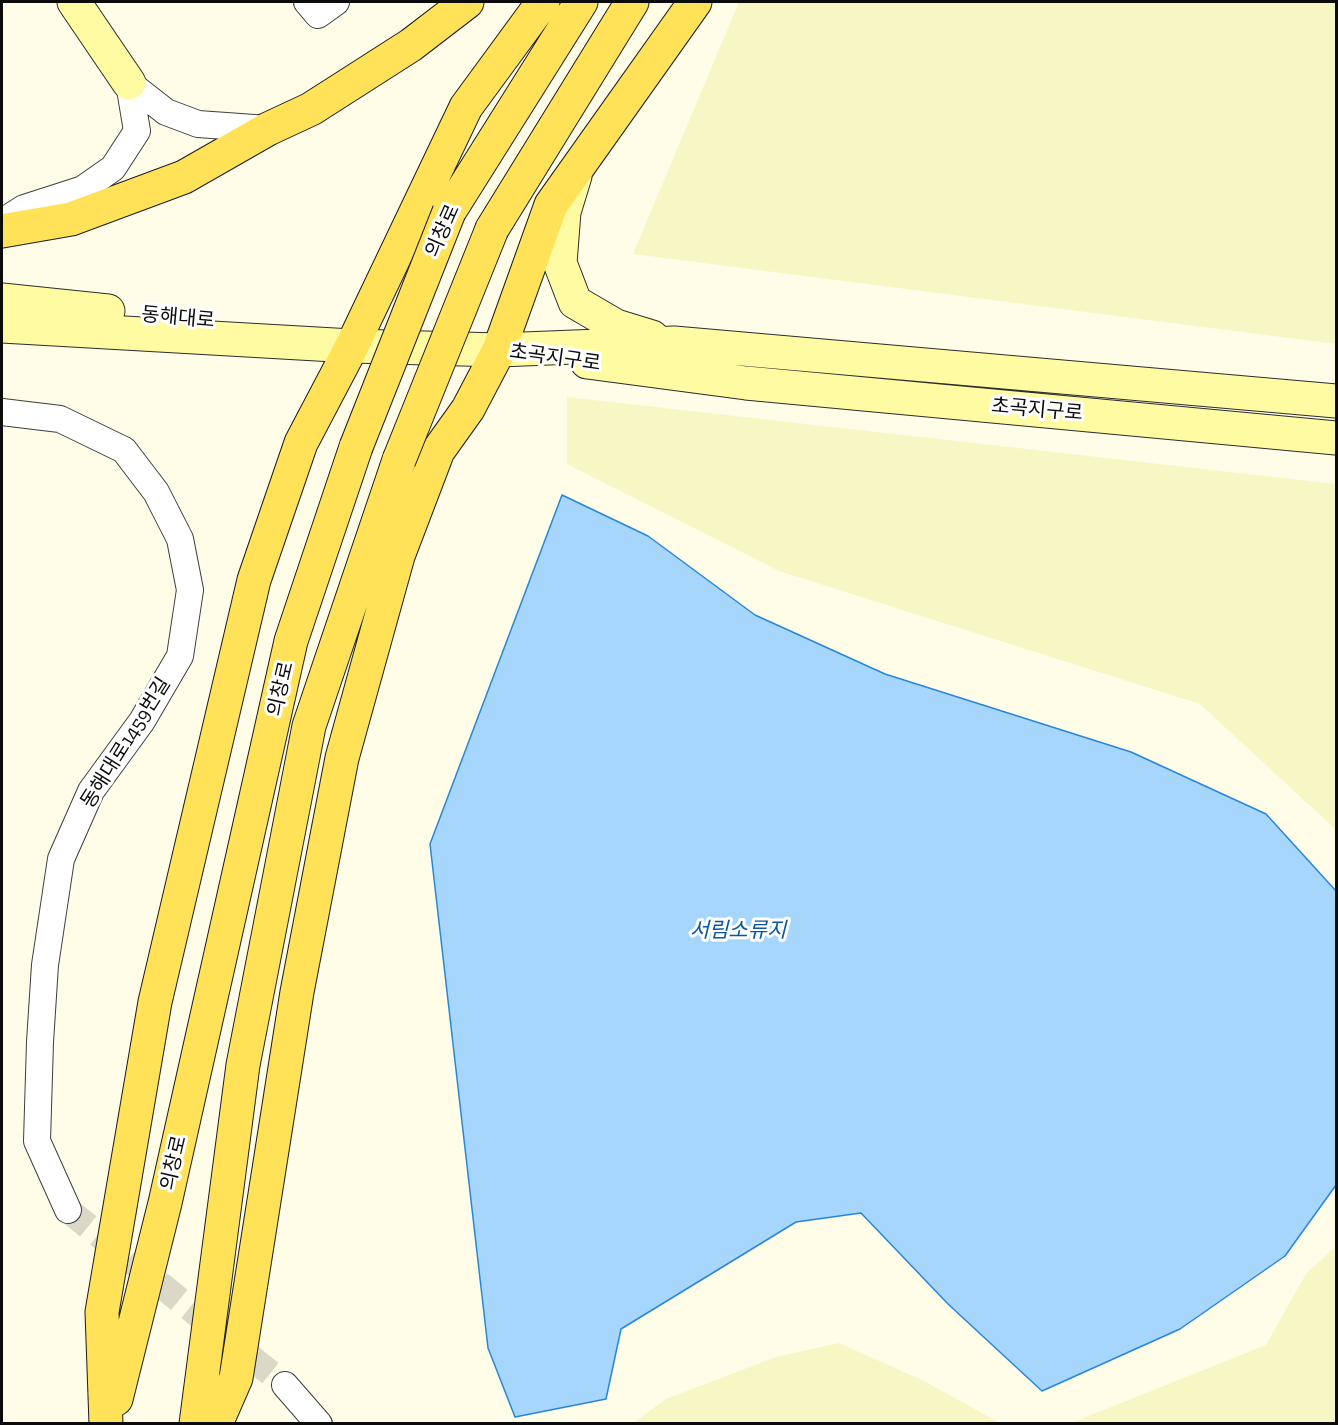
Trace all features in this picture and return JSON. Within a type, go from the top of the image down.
[{"type":"main road","points":[[2,231],[71,219],[184,177],[268,129],[311,109],[411,45],[467,2]]},
{"type":"main road","points":[[108,1424],[102,1312],[155,1002],[254,580],[301,443],[352,346],[466,107],[543,2]]},
{"type":"main road","name":"의창로","points":[[108,1424],[165,1203],[291,641],[356,447],[449,212],[581,2]]},
{"type":"main road","name":"의창로","points":[[196,1424],[243,1065],[309,726],[399,460],[492,228],[632,2]]},
{"type":"main road","points":[[216,1424],[236,1378],[297,992],[342,758],[398,556],[438,451],[468,409],[499,350],[551,205],[695,2]]},
{"type":"street","points":[[75,2],[129,83],[166,112],[198,124],[268,129]]},
{"type":"street","points":[[308,2],[318,15],[336,2]]},
{"type":"street","points":[[2,222],[24,208],[83,189],[113,168],[137,131],[129,83]]},
{"type":"street","points":[[577,167],[564,212],[560,263],[575,302],[616,326],[674,343]]},
{"type":"street","name":"동해대로","points":[[2,300],[280,326],[352,346]]},
{"type":"street","name":"동해대로","points":[[2,326],[352,346],[499,350]]},
{"type":"street","name":"초곡지구로","points":[[499,350],[674,343],[1336,401]]},
{"type":"street","name":"초곡지구로","points":[[499,350],[746,383],[1336,438]]},
{"type":"street","name":"동해대로1459번길","points":[[2,412],[60,419],[124,450],[156,492],[180,539],[190,590],[180,656],[142,721],[91,791],[61,860],[45,965],[37,1141],[68,1210]]},
{"type":"street","points":[[285,1385],[319,1424]]},
{"type":"green space","points":[[739,2],[1336,2],[1336,344],[633,254]]},
{"type":"green space","points":[[567,397],[1336,484],[1336,836],[1333,827],[1200,704],[779,571],[567,464]]},
{"type":"green space","points":[[1336,1246],[1336,1423],[1071,1423],[1266,1345],[1306,1274]]},
{"type":"green space","points":[[839,1343],[926,1382],[1000,1423],[633,1423],[666,1399],[776,1357]]},
{"type":"water","name":"서림소류지","points":[[562,495],[648,536],[755,615],[885,674],[1131,752],[1266,814],[1336,891],[1336,1185],[1285,1256],[1180,1329],[1042,1391],[948,1304],[861,1213],[796,1222],[621,1329],[606,1399],[515,1417],[488,1348],[430,844]]},
{"type":"tunnel","points":[[68,1210],[285,1385]]}]
